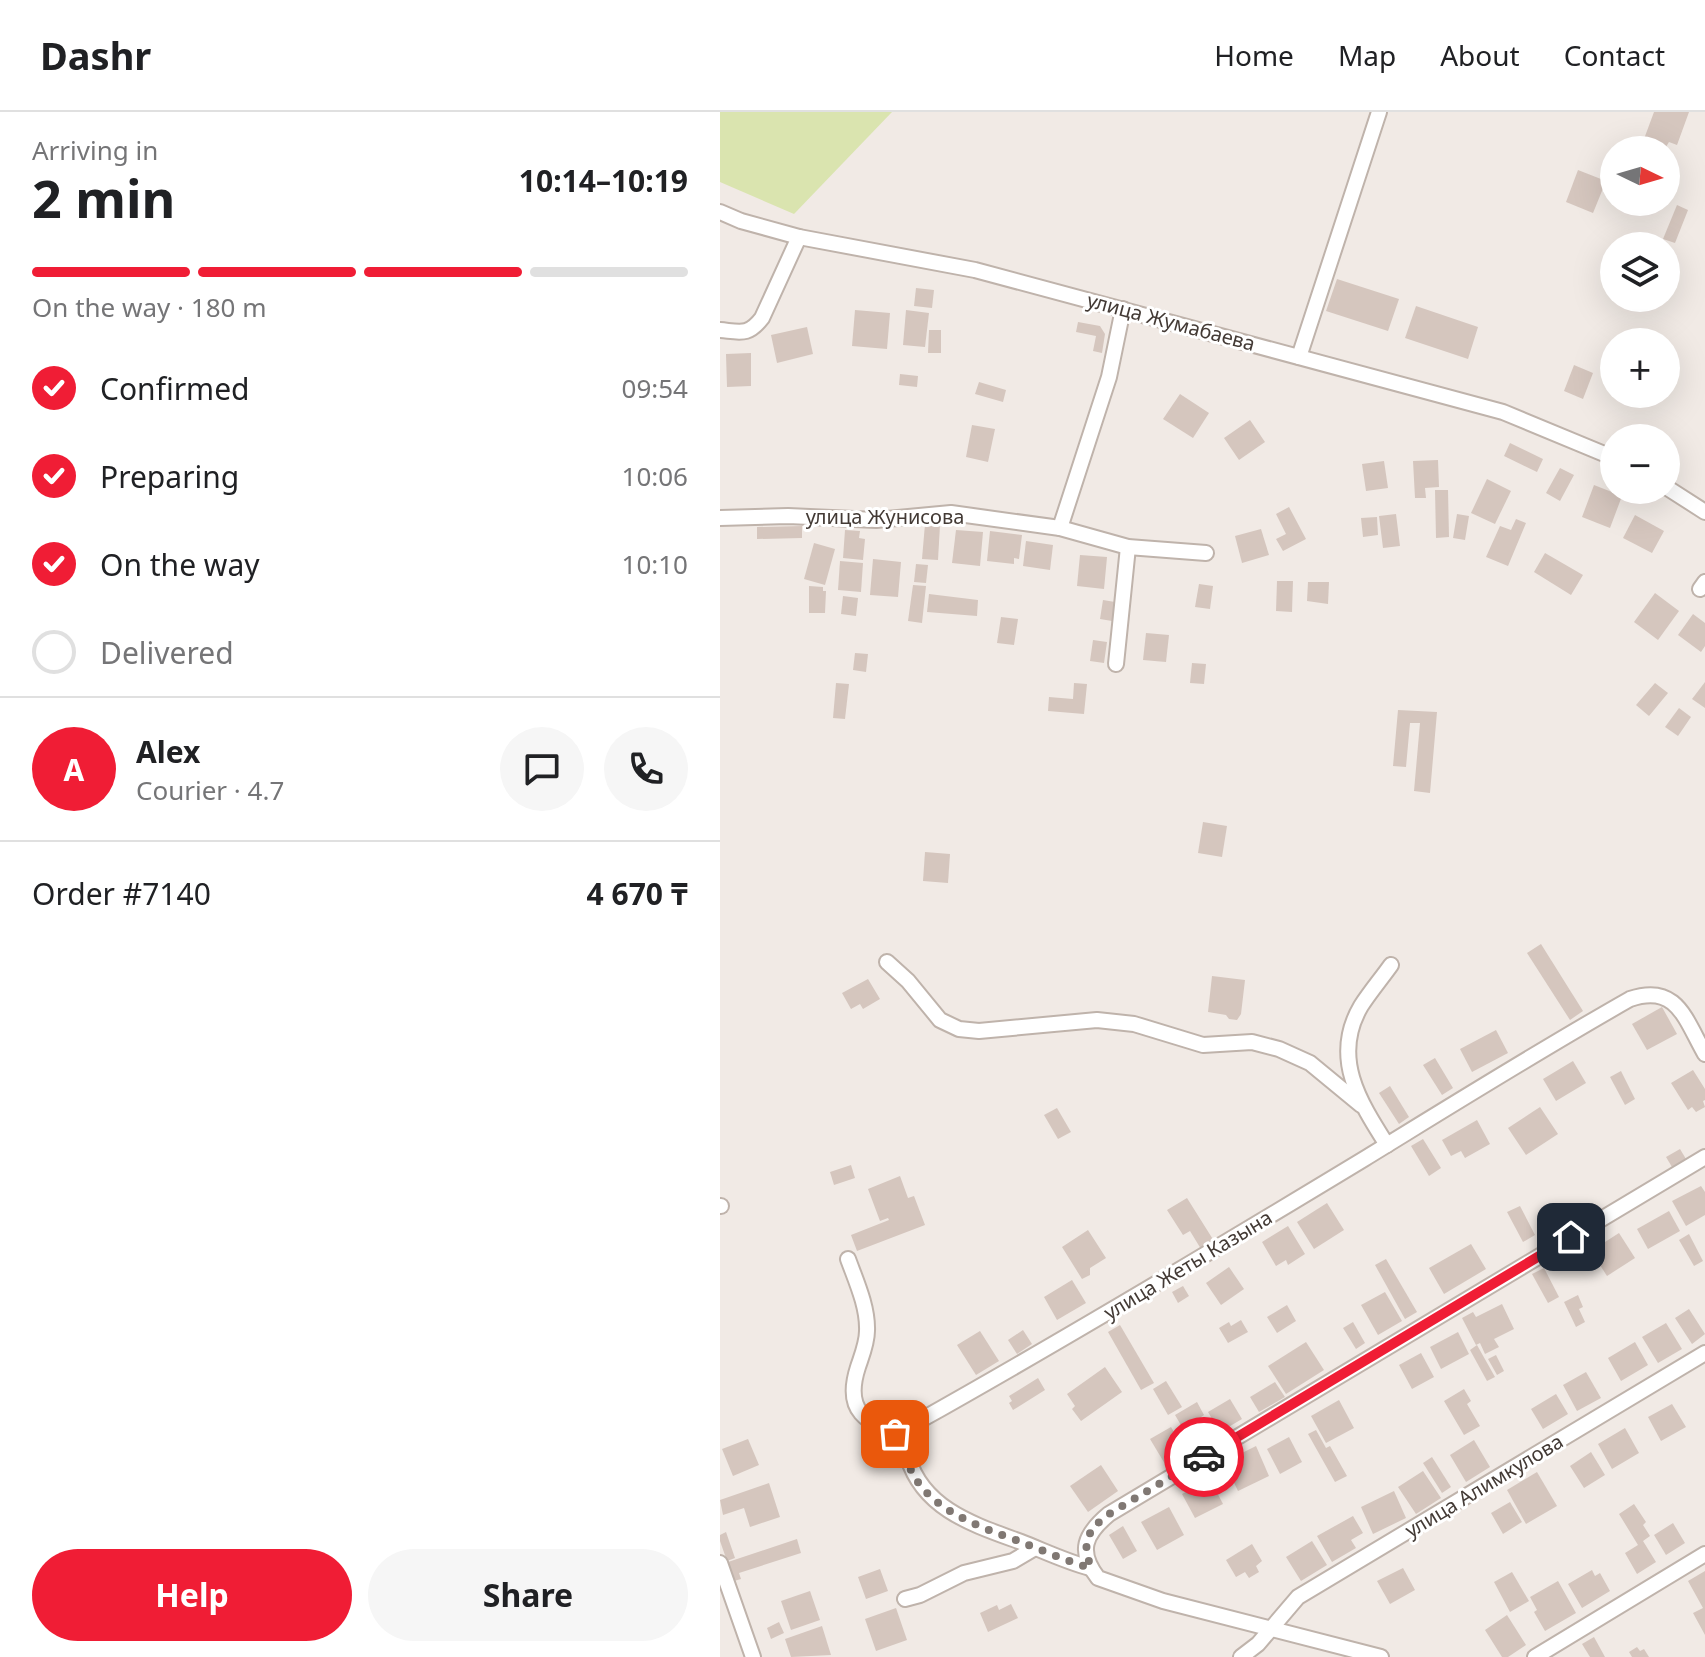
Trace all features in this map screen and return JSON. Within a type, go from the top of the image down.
[{"type":"street","points":[[1299,357],[1379,112]]},
{"type":"street","name":"улица Жумабаева","points":[[720,212],[799,237],[975,270],[1503,412],[1600,452]]},
{"type":"street","points":[[720,330],[747,332],[754,328],[762,318],[799,237]]},
{"type":"street","points":[[1060,528],[1109,377],[1123,309]]},
{"type":"street","points":[[1680,496],[1705,512]]},
{"type":"street","name":"улица Жунисова","points":[[720,518],[788,516],[876,520],[951,513],[1060,528],[1128,547],[1206,553]]},
{"type":"street","points":[[1116,664],[1128,547]]},
{"type":"street","points":[[887,962],[908,981],[940,1020],[959,1029],[979,1031],[1097,1020],[1134,1024],[1203,1045],[1252,1042],[1279,1049],[1310,1063],[1361,1105]]},
{"type":"street","points":[[1387,1145],[1361,1105],[1346,1059],[1351,1033],[1361,1007],[1391,965]]},
{"type":"street","name":"улица Жеты Казына","points":[[904,1437],[919,1421],[1042,1352],[1538,1051],[1630,999],[1646,994],[1662,995],[1674,1001],[1705,1054]]},
{"type":"street","points":[[1381,1657],[1129,1591],[1098,1578],[1090,1568],[1086,1544],[1092,1528],[1109,1514],[1705,1157]]},
{"type":"street","points":[[848,1259],[867,1333],[856,1372],[853,1399],[857,1410],[878,1428],[904,1437],[915,1476],[925,1491],[946,1510],[973,1525],[1090,1568]]},
{"type":"street","name":"улица Алимкулова","points":[[1241,1657],[1272,1630],[1298,1597],[1705,1353]]},
{"type":"street","points":[[905,1599],[964,1573],[1013,1561],[1035,1548]]},
{"type":"street","points":[[1535,1657],[1705,1554]]},
{"type":"street","points":[[720,1563],[753,1657]]},
{"type":"green space","points":[[720,112],[892,112],[794,214],[720,182]]},
{"type":"building","points":[[1654,112],[1689,112],[1680,137],[1645,136]]},
{"type":"building","points":[[1578,170],[1600,179],[1600,196],[1593,213],[1566,202]]},
{"type":"building","points":[[1680,206],[1688,210],[1679,232],[1666,232],[1672,216],[1680,216]]},
{"type":"building","points":[[1337,279],[1399,299],[1388,331],[1326,311]]},
{"type":"building","points":[[916,288],[934,290],[932,308],[914,306]]},
{"type":"building","points":[[1416,306],[1478,327],[1468,359],[1405,338]]},
{"type":"building","points":[[855,310],[890,313],[887,349],[852,346]]},
{"type":"building","points":[[906,310],[929,313],[925,347],[903,345]]},
{"type":"building","points":[[1078,322],[1100,326],[1105,334],[1102,353],[1093,351],[1096,336],[1076,332]]},
{"type":"building","points":[[807,327],[813,354],[777,363],[771,335]]},
{"type":"building","points":[[929,330],[941,330],[941,353],[928,353]]},
{"type":"building","points":[[751,353],[751,386],[727,387],[726,354]]},
{"type":"building","points":[[1574,365],[1593,373],[1583,399],[1564,391]]},
{"type":"building","points":[[900,374],[918,376],[917,387],[899,385]]},
{"type":"building","points":[[979,382],[1006,390],[1003,402],[975,394]]},
{"type":"building","points":[[1180,394],[1209,413],[1193,438],[1163,419]]},
{"type":"building","points":[[1250,420],[1265,442],[1239,460],[1224,438]]},
{"type":"building","points":[[972,425],[995,429],[988,462],[966,457]]},
{"type":"building","points":[[1510,443],[1543,459],[1537,472],[1504,456]]},
{"type":"building","points":[[1438,460],[1439,487],[1425,488],[1426,498],[1415,498],[1413,461]]},
{"type":"building","points":[[1384,461],[1388,488],[1366,491],[1362,464]]},
{"type":"building","points":[[1560,468],[1574,475],[1560,501],[1546,493]]},
{"type":"building","points":[[1487,479],[1511,491],[1495,524],[1471,513]]},
{"type":"building","points":[[1594,485],[1600,487],[1600,504],[1619,504],[1610,528],[1582,517]]},
{"type":"building","points":[[1435,490],[1448,490],[1449,537],[1436,538]]},
{"type":"building","points":[[1289,507],[1306,539],[1283,551],[1276,539],[1286,534],[1276,514]]},
{"type":"building","points":[[1396,514],[1400,546],[1383,548],[1379,516]]},
{"type":"building","points":[[1457,514],[1469,516],[1465,540],[1453,538]]},
{"type":"building","points":[[1635,515],[1664,531],[1652,553],[1623,538]]},
{"type":"building","points":[[1377,517],[1378,535],[1363,537],[1361,518]]},
{"type":"building","points":[[1516,519],[1526,523],[1508,566],[1486,557],[1500,526],[1511,530]]},
{"type":"building","points":[[925,524],[940,525],[938,560],[922,559]]},
{"type":"building","points":[[802,526],[802,538],[757,539],[757,527]]},
{"type":"building","points":[[1261,529],[1269,555],[1242,563],[1235,536]]},
{"type":"building","points":[[845,530],[860,531],[859,538],[865,539],[863,560],[843,558]]},
{"type":"building","points":[[956,530],[983,532],[980,566],[952,563]]},
{"type":"building","points":[[990,531],[1022,535],[1019,559],[1014,558],[1014,564],[987,561]]},
{"type":"building","points":[[1026,541],[1053,545],[1050,570],[1023,566]]},
{"type":"building","points":[[814,543],[835,549],[825,585],[804,579]]},
{"type":"building","points":[[1545,553],[1583,575],[1571,595],[1534,572]]},
{"type":"building","points":[[1080,555],[1107,557],[1104,589],[1077,586]]},
{"type":"building","points":[[873,559],[901,562],[898,597],[870,595]]},
{"type":"building","points":[[840,561],[863,563],[861,592],[838,590]]},
{"type":"building","points":[[916,564],[928,565],[926,583],[914,582]]},
{"type":"building","points":[[1277,581],[1293,581],[1292,612],[1276,611]]},
{"type":"building","points":[[1308,582],[1329,582],[1328,604],[1307,601]]},
{"type":"building","points":[[1199,584],[1213,586],[1210,609],[1195,607]]},
{"type":"building","points":[[913,585],[926,586],[922,623],[908,621]]},
{"type":"building","points":[[809,586],[823,587],[826,591],[825,613],[809,613]]},
{"type":"building","points":[[1655,593],[1679,611],[1658,640],[1634,622]]},
{"type":"building","points":[[929,594],[978,600],[977,616],[927,612]]},
{"type":"building","points":[[843,596],[858,598],[856,616],[841,614]]},
{"type":"building","points":[[1103,600],[1115,602],[1112,621],[1100,619]]},
{"type":"building","points":[[1693,614],[1705,623],[1705,646],[1701,652],[1678,635]]},
{"type":"building","points":[[1001,617],[1018,619],[1014,645],[997,643]]},
{"type":"building","points":[[1146,633],[1169,635],[1166,662],[1143,660]]},
{"type":"building","points":[[1093,640],[1107,642],[1104,663],[1090,661]]},
{"type":"building","points":[[855,653],[868,654],[866,672],[853,670]]},
{"type":"building","points":[[1192,663],[1206,664],[1204,684],[1190,683]]},
{"type":"building","points":[[1705,682],[1705,708],[1692,699]]},
{"type":"building","points":[[836,683],[849,684],[845,719],[833,718]]},
{"type":"building","points":[[1074,683],[1087,684],[1084,714],[1048,711],[1049,697],[1073,699]]},
{"type":"building","points":[[1655,683],[1668,693],[1649,716],[1636,705]]},
{"type":"building","points":[[1679,708],[1691,717],[1678,736],[1665,727]]},
{"type":"building","points":[[1398,710],[1437,712],[1430,793],[1414,791],[1420,723],[1410,723],[1406,767],[1393,766]]},
{"type":"building","points":[[1203,822],[1227,826],[1222,857],[1198,853]]},
{"type":"building","points":[[925,852],[950,854],[948,883],[923,881]]},
{"type":"building","points":[[1541,944],[1583,1011],[1570,1020],[1527,953]]},
{"type":"building","points":[[1212,976],[1245,980],[1241,1014],[1237,1020],[1208,1012]]},
{"type":"building","points":[[868,979],[880,999],[863,1009],[860,1004],[851,1009],[842,993]]},
{"type":"building","points":[[1662,1007],[1677,1034],[1647,1050],[1632,1024]]},
{"type":"building","points":[[1496,1030],[1508,1053],[1472,1072],[1460,1049]]},
{"type":"building","points":[[1435,1058],[1453,1088],[1442,1095],[1423,1065]]},
{"type":"building","points":[[1573,1061],[1586,1083],[1556,1101],[1543,1079]]},
{"type":"building","points":[[1693,1070],[1705,1089],[1705,1107],[1696,1112],[1692,1107],[1688,1110],[1671,1083]]},
{"type":"building","points":[[1621,1071],[1635,1099],[1625,1105],[1610,1077]]},
{"type":"building","points":[[1390,1086],[1409,1117],[1399,1124],[1379,1093]]},
{"type":"building","points":[[1540,1107],[1558,1134],[1526,1155],[1508,1128]]},
{"type":"building","points":[[1057,1108],[1071,1132],[1058,1139],[1044,1115]]},
{"type":"building","points":[[1477,1120],[1490,1144],[1465,1158],[1461,1151],[1451,1156],[1442,1140]]},
{"type":"building","points":[[1423,1139],[1441,1168],[1429,1176],[1411,1146]]},
{"type":"building","points":[[1680,1149],[1686,1159],[1672,1167],[1666,1157]]},
{"type":"building","points":[[851,1165],[855,1178],[834,1185],[830,1172]]},
{"type":"building","points":[[900,1176],[908,1198],[914,1196],[925,1225],[857,1251],[851,1235],[889,1220],[880,1221],[868,1189]]},
{"type":"building","points":[[1701,1186],[1705,1192],[1705,1215],[1686,1226],[1672,1201]]},
{"type":"building","points":[[1187,1198],[1214,1241],[1201,1249],[1190,1231],[1183,1235],[1167,1210]]},
{"type":"building","points":[[1327,1203],[1344,1230],[1314,1249],[1297,1222]]},
{"type":"building","points":[[1520,1206],[1535,1235],[1523,1242],[1507,1212]]},
{"type":"building","points":[[1669,1211],[1680,1231],[1648,1249],[1637,1229]]},
{"type":"building","points":[[1288,1226],[1305,1254],[1288,1265],[1286,1260],[1276,1266],[1262,1242]]},
{"type":"building","points":[[1088,1230],[1106,1258],[1090,1268],[1090,1275],[1082,1279],[1062,1247]]},
{"type":"building","points":[[1619,1233],[1635,1258],[1607,1276],[1591,1251]]},
{"type":"building","points":[[1689,1234],[1703,1261],[1694,1266],[1679,1240]]},
{"type":"building","points":[[1471,1244],[1486,1269],[1444,1294],[1429,1268]]},
{"type":"building","points":[[1386,1259],[1417,1312],[1405,1319],[1375,1265]]},
{"type":"building","points":[[1229,1267],[1244,1289],[1221,1305],[1206,1283]]},
{"type":"building","points":[[1544,1268],[1559,1297],[1548,1303],[1532,1274]]},
{"type":"building","points":[[1072,1280],[1086,1303],[1057,1320],[1044,1297]]},
{"type":"building","points":[[1183,1286],[1189,1296],[1178,1303],[1172,1292]]},
{"type":"building","points":[[1385,1292],[1402,1321],[1378,1335],[1361,1305]]},
{"type":"building","points":[[1578,1295],[1583,1307],[1579,1309],[1585,1322],[1576,1327],[1564,1302]]},
{"type":"building","points":[[1502,1304],[1514,1329],[1494,1339],[1499,1347],[1485,1354],[1480,1343],[1476,1345],[1462,1318],[1473,1312],[1476,1317]]},
{"type":"building","points":[[1287,1305],[1296,1321],[1277,1333],[1267,1317]]},
{"type":"building","points":[[1689,1309],[1705,1334],[1692,1344],[1675,1318]]},
{"type":"building","points":[[1241,1320],[1248,1332],[1228,1343],[1219,1328]]},
{"type":"building","points":[[1353,1322],[1365,1343],[1356,1349],[1343,1328]]},
{"type":"building","points":[[1666,1323],[1682,1349],[1658,1363],[1642,1337]]},
{"type":"building","points":[[1120,1325],[1154,1383],[1141,1390],[1108,1332]]},
{"type":"building","points":[[1023,1330],[1032,1344],[1017,1354],[1008,1340]]},
{"type":"building","points":[[980,1331],[999,1361],[976,1375],[957,1345]]},
{"type":"building","points":[[1458,1332],[1469,1354],[1441,1369],[1430,1347]]},
{"type":"building","points":[[1306,1342],[1324,1370],[1286,1394],[1268,1366]]},
{"type":"building","points":[[1635,1342],[1648,1365],[1621,1381],[1608,1358]]},
{"type":"building","points":[[1477,1345],[1495,1377],[1487,1381],[1470,1350]]},
{"type":"building","points":[[1421,1353],[1434,1377],[1412,1389],[1399,1365]]},
{"type":"building","points":[[1496,1355],[1504,1371],[1497,1375],[1488,1359]]},
{"type":"building","points":[[1105,1367],[1122,1392],[1081,1421],[1072,1409],[1075,1406],[1067,1394]]},
{"type":"building","points":[[1586,1372],[1601,1398],[1577,1411],[1563,1385]]},
{"type":"building","points":[[1038,1378],[1045,1390],[1013,1410],[1009,1396]]},
{"type":"building","points":[[1166,1381],[1182,1407],[1168,1415],[1153,1389]]},
{"type":"building","points":[[1275,1382],[1285,1397],[1259,1412],[1250,1397]]},
{"type":"building","points":[[1464,1389],[1471,1401],[1467,1404],[1480,1426],[1464,1435],[1444,1401]]},
{"type":"building","points":[[1556,1394],[1568,1414],[1543,1429],[1531,1409]]},
{"type":"building","points":[[1230,1399],[1242,1419],[1220,1432],[1208,1412]]},
{"type":"building","points":[[1339,1400],[1354,1428],[1326,1443],[1311,1416]]},
{"type":"building","points":[[1197,1402],[1206,1426],[1188,1437],[1175,1415]]},
{"type":"building","points":[[1672,1404],[1686,1427],[1661,1441],[1648,1417]]},
{"type":"building","points":[[1171,1427],[1186,1452],[1165,1464],[1150,1439]]},
{"type":"building","points":[[1625,1428],[1639,1453],[1612,1469],[1598,1444]]},
{"type":"building","points":[[1316,1430],[1326,1448],[1330,1446],[1347,1476],[1335,1482],[1308,1434]]},
{"type":"building","points":[[1289,1437],[1302,1462],[1280,1474],[1267,1449]]},
{"type":"building","points":[[748,1439],[759,1465],[733,1476],[722,1449]]},
{"type":"building","points":[[1474,1440],[1490,1467],[1466,1482],[1450,1455]]},
{"type":"building","points":[[1256,1446],[1269,1476],[1238,1491],[1224,1462]]},
{"type":"building","points":[[1591,1452],[1605,1475],[1584,1488],[1570,1466]]},
{"type":"building","points":[[1432,1457],[1451,1487],[1442,1493],[1423,1463]]},
{"type":"building","points":[[1101,1465],[1118,1491],[1088,1512],[1070,1486]]},
{"type":"building","points":[[1423,1471],[1441,1498],[1416,1514],[1398,1487]]},
{"type":"building","points":[[1537,1472],[1557,1506],[1526,1524],[1507,1490]]},
{"type":"building","points":[[1210,1479],[1223,1504],[1195,1518],[1182,1494]]},
{"type":"building","points":[[769,1483],[780,1517],[750,1527],[744,1508],[723,1515],[720,1500]]},
{"type":"building","points":[[1394,1491],[1406,1518],[1373,1534],[1361,1507]]},
{"type":"building","points":[[1510,1502],[1522,1522],[1503,1534],[1491,1513]]},
{"type":"building","points":[[1634,1504],[1646,1522],[1643,1525],[1650,1536],[1643,1541],[1656,1562],[1637,1574],[1625,1553],[1638,1545],[1619,1514]]},
{"type":"building","points":[[1169,1507],[1184,1535],[1157,1550],[1141,1522]]},
{"type":"building","points":[[1353,1516],[1363,1533],[1351,1540],[1356,1548],[1332,1562],[1317,1536]]},
{"type":"building","points":[[1673,1523],[1685,1543],[1666,1555],[1654,1535]]},
{"type":"building","points":[[1123,1526],[1137,1551],[1123,1559],[1109,1535]]},
{"type":"building","points":[[726,1532],[735,1558],[727,1561],[720,1541],[720,1535]]},
{"type":"building","points":[[797,1539],[801,1553],[739,1573],[741,1579],[734,1581],[728,1562]]},
{"type":"building","points":[[1312,1541],[1327,1565],[1301,1581],[1286,1557]]},
{"type":"building","points":[[1252,1544],[1262,1561],[1256,1566],[1259,1572],[1249,1578],[1245,1572],[1236,1577],[1226,1560]]},
{"type":"building","points":[[1403,1568],[1415,1590],[1390,1604],[1377,1581]]},
{"type":"building","points":[[880,1569],[888,1591],[866,1599],[858,1577]]},
{"type":"building","points":[[1592,1570],[1595,1576],[1600,1573],[1610,1591],[1582,1608],[1568,1584]]},
{"type":"building","points":[[1705,1571],[1705,1635],[1693,1613],[1703,1608],[1688,1581]]},
{"type":"building","points":[[1512,1572],[1529,1601],[1510,1612],[1494,1582]]},
{"type":"building","points":[[1558,1581],[1576,1613],[1545,1631],[1530,1597]]},
{"type":"building","points":[[810,1591],[820,1620],[791,1630],[781,1601]]},
{"type":"building","points":[[1011,1604],[1018,1618],[988,1632],[980,1613],[997,1605],[999,1610]]},
{"type":"building","points":[[896,1608],[907,1640],[876,1651],[865,1619]]},
{"type":"building","points":[[1507,1615],[1526,1645],[1508,1657],[1502,1657],[1485,1630]]},
{"type":"building","points":[[779,1622],[784,1633],[771,1639],[767,1628]]},
{"type":"building","points":[[822,1626],[831,1655],[791,1657],[785,1639]]},
{"type":"building","points":[[1594,1637],[1605,1657],[1590,1657],[1582,1644]]},
{"type":"building","points":[[1637,1647],[1640,1651],[1644,1649],[1649,1657],[1632,1657],[1629,1652]]},
{"type":"way so far","points":[[895,1434],[904,1437],[908,1461],[925,1491],[946,1510],[973,1525],[1090,1568],[1086,1544],[1092,1528],[1109,1514],[1204,1457]]},
{"type":"route","points":[[1204,1457],[1571,1237]]}]
